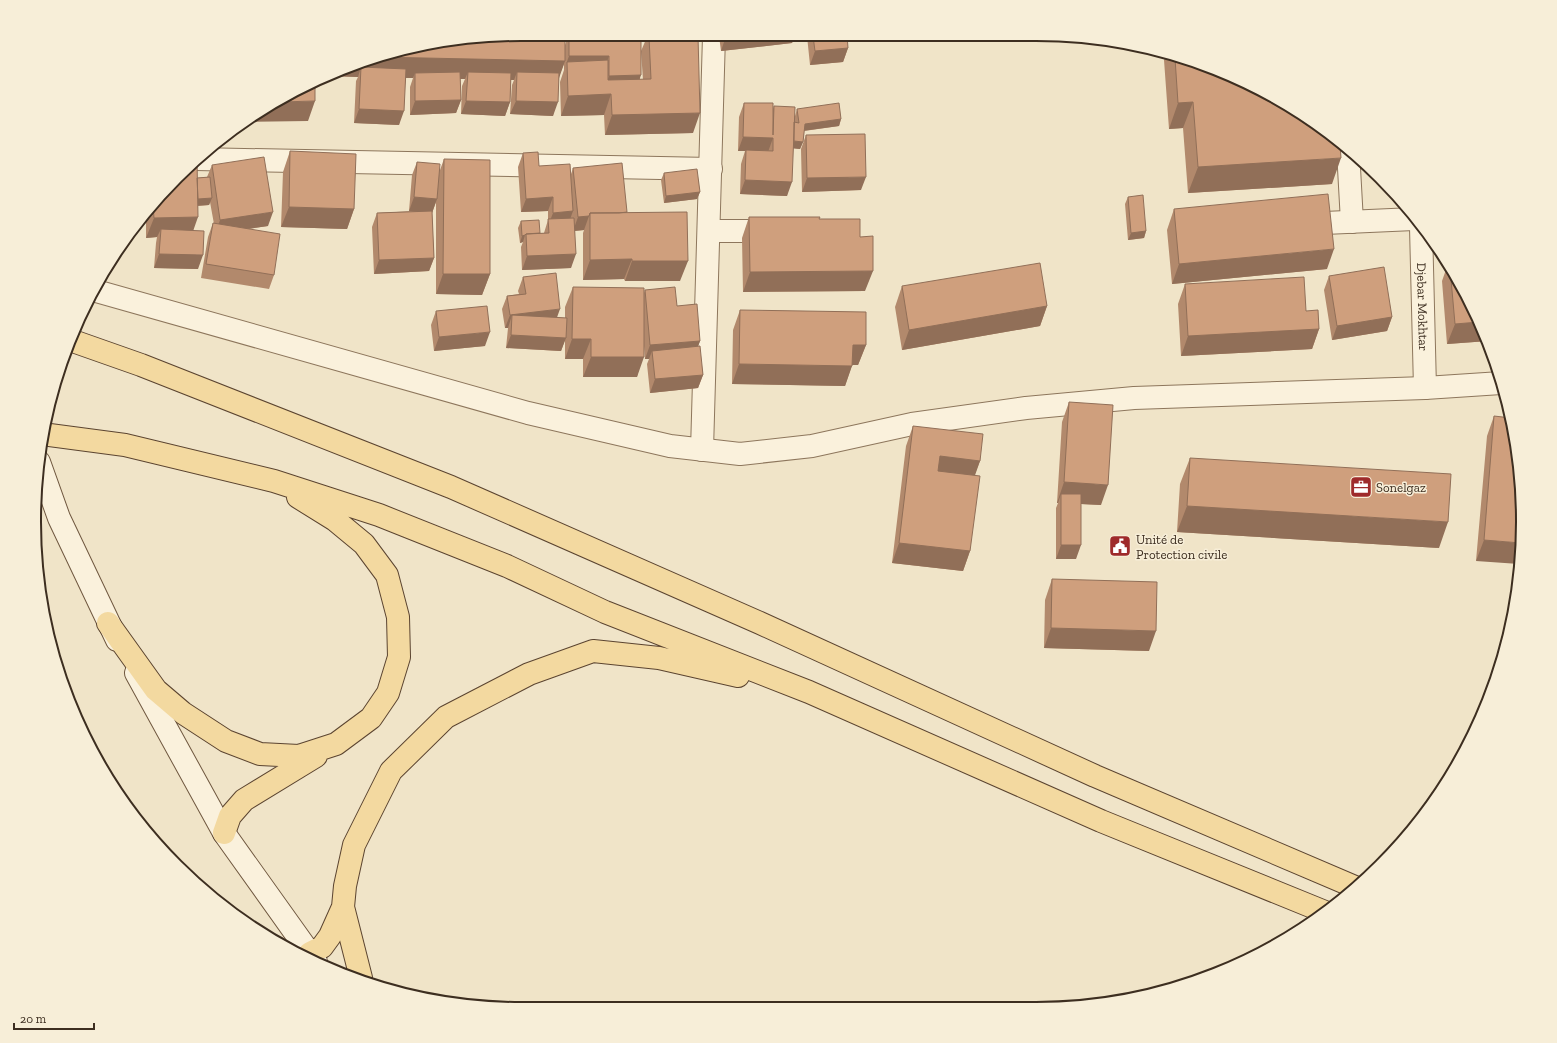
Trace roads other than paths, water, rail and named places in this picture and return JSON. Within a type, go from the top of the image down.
[{"type":"main road","points":[[76,342],[141,365],[450,487],[760,623],[1095,776],[1351,884]]},
{"type":"main road","points":[[49,435],[125,445],[274,481],[379,515],[507,566],[605,612],[808,692],[1101,820],[1319,909]]},
{"type":"main road","points":[[224,833],[230,816],[244,800],[336,744],[371,718],[388,693],[399,657],[398,617],[387,575],[364,544],[335,520],[274,481]]},
{"type":"main road","points":[[108,623],[156,690],[183,713],[226,741],[260,754],[299,756],[336,744]]},
{"type":"main road","points":[[316,955],[330,936],[343,907],[345,886],[354,845],[391,771],[446,717],[529,674],[593,651],[659,658],[808,692]]},
{"type":"main road","points":[[343,907],[360,973]]},
{"type":"street","points":[[702,450],[710,169],[708,48]]},
{"type":"street","points":[[1348,157],[1352,222]]},
{"type":"street","points":[[206,159],[710,169]]},
{"type":"street","points":[[1282,225],[1408,218]]},
{"type":"street","points":[[709,231],[792,231]]},
{"type":"street","name":"Djebar Mokhtar","points":[[1421,235],[1425,388]]},
{"type":"street","points":[[100,292],[528,413],[670,446],[740,454],[812,446],[912,424],[1026,408],[1134,398],[1425,388],[1495,383]]},
{"type":"street","points":[[43,475],[59,518],[108,623],[224,833],[309,952]]},
{"type":"place","name":"Sonelgaz","points":[[1361,487]]},
{"type":"place","name":"Unité de Protection civile","points":[[1120,546]]}]
